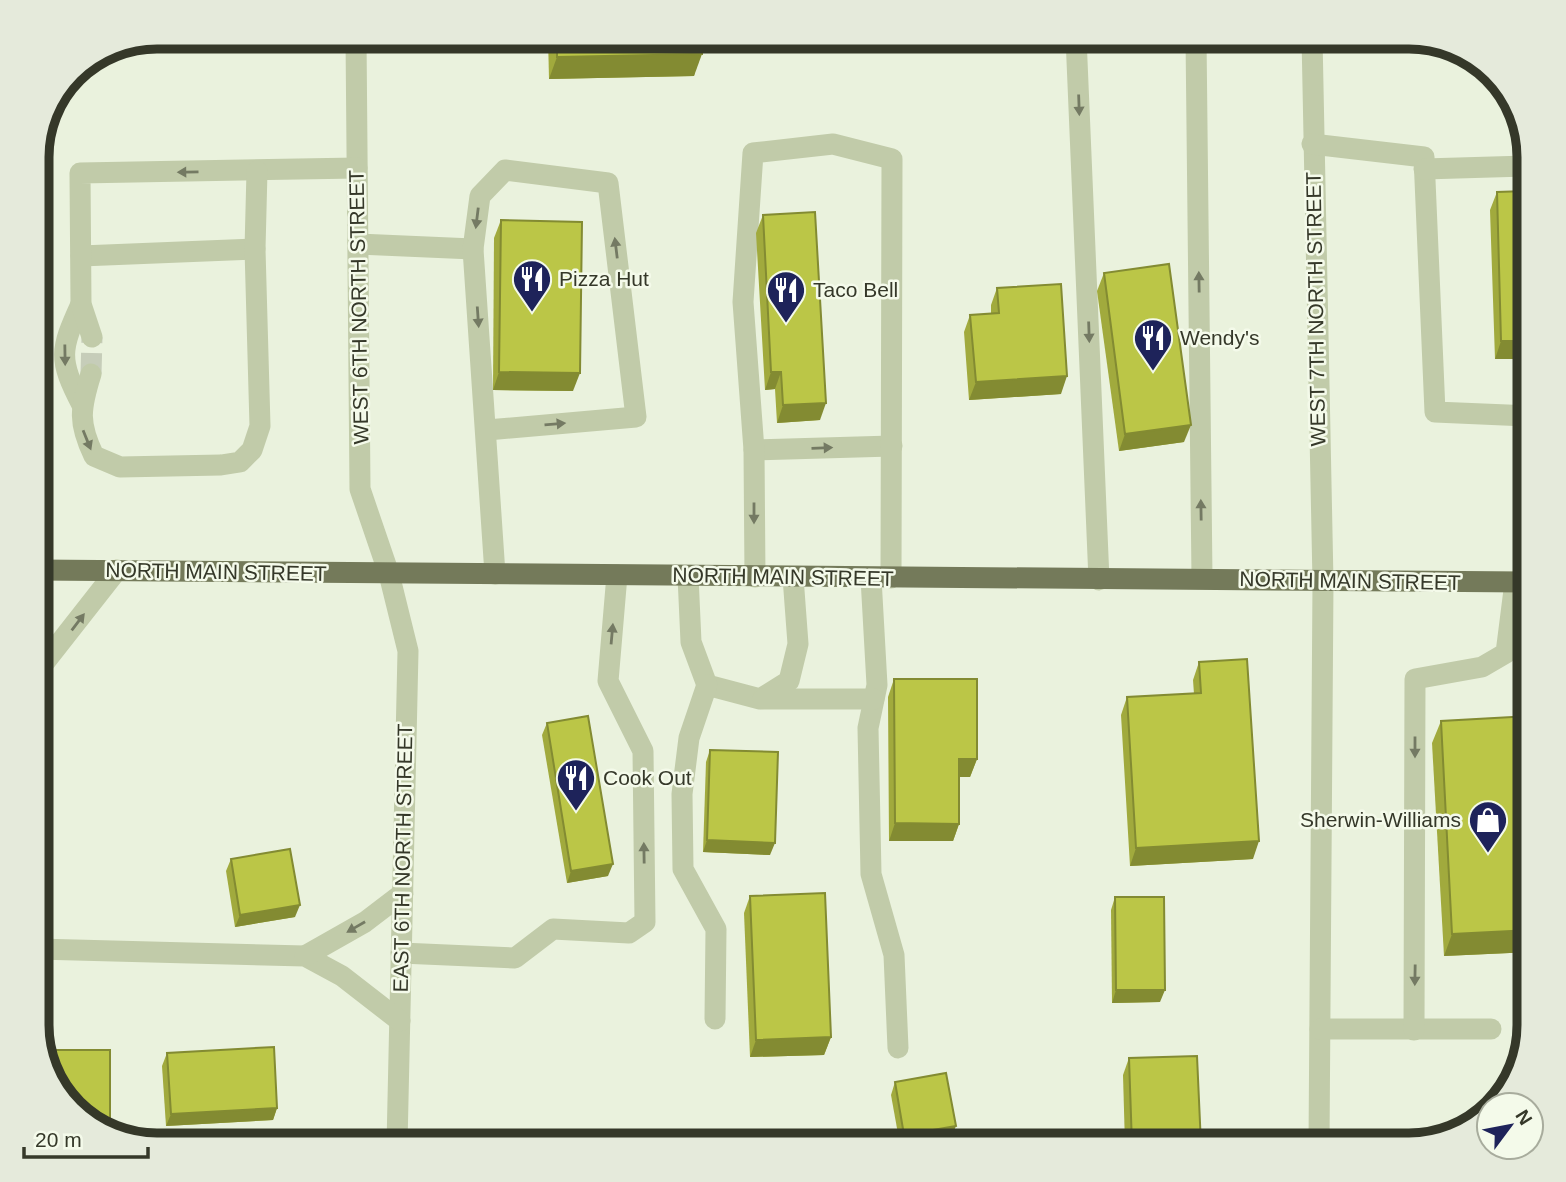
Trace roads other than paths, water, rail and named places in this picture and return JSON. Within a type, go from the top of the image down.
[{"type":"main road","name":"NORTH MAIN STREET","points":[[49,570],[1517,582]]},
{"type":"street","name":"WEST 6TH NORTH STREET","points":[[356,49],[360,489],[389,573]]},
{"type":"street","points":[[1077,49],[1100,580]]},
{"type":"street","points":[[1196,49],[1202,578]]},
{"type":"street","name":"WEST 7TH NORTH STREET","points":[[1312,49],[1323,582],[1320,1133]]},
{"type":"street","points":[[755,577],[754,450],[743,302],[753,152],[833,144],[892,159],[892,446],[881,578],[877,685],[868,728],[871,874],[894,955],[898,1048]]},
{"type":"street","points":[[1312,144],[1423,157],[1435,412],[1517,415]]},
{"type":"street","points":[[1424,169],[1517,166]]},
{"type":"street","points":[[92,337],[81,304],[80,173],[358,168]]},
{"type":"street","points":[[487,430],[636,417],[608,183],[505,170],[480,195],[473,249],[495,574]]},
{"type":"street","points":[[91,374],[82,405],[83,433],[94,456],[120,467],[221,465],[240,462],[252,450],[260,426],[255,250],[257,171]]},
{"type":"street","points":[[358,244],[473,249]]},
{"type":"street","points":[[81,256],[255,250]]},
{"type":"street","points":[[81,304],[65,341],[65,373],[82,405]]},
{"type":"street","points":[[754,450],[892,446]]},
{"type":"street","points":[[49,657],[117,570]]},
{"type":"street","name":"EAST 6TH NORTH STREET","points":[[389,573],[408,651],[397,1133]]},
{"type":"street","points":[[401,953],[515,958],[553,929],[629,933],[645,922],[643,751],[608,681],[617,575]]},
{"type":"street","points":[[688,576],[691,642],[707,685],[689,738],[682,794],[683,869],[716,929],[715,1019]]},
{"type":"street","points":[[761,699],[789,681],[798,644],[793,577]]},
{"type":"street","points":[[1414,1030],[1415,679],[1482,667],[1506,653],[1517,604]]},
{"type":"street","points":[[707,685],[761,699],[874,699]]},
{"type":"street","points":[[305,956],[365,922],[403,894]]},
{"type":"street","points":[[49,949],[305,956],[342,976],[400,1021]]},
{"type":"street","points":[[1320,1029],[1491,1029]]},
{"type":"tunnel","points":[[91,374],[92,337]]},
{"type":"place","name":"Pizza Hut","points":[[532,313]]},
{"type":"place","name":"Taco Bell","points":[[786,324]]},
{"type":"place","name":"Wendy's","points":[[1153,372]]},
{"type":"place","name":"Cook Out","points":[[576,812]]},
{"type":"place","name":"Sherwin-Williams","points":[[1488,854]]}]
